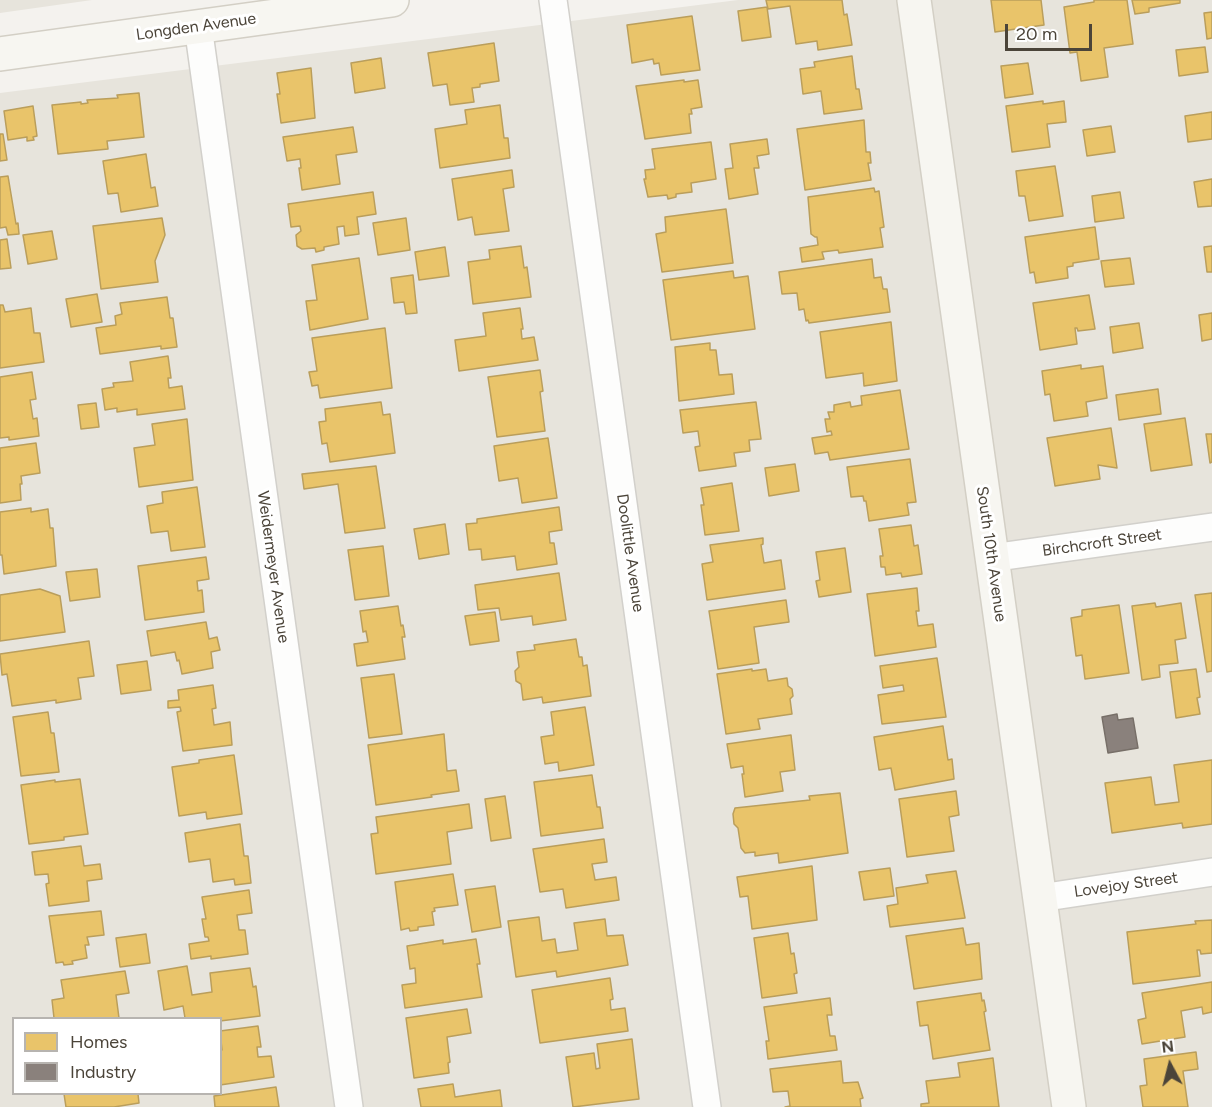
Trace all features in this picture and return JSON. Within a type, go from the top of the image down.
[{"type":"street","name":"Longden Avenue","points":[[0,54],[392,0]]},
{"type":"street","name":"Doolittle Avenue","points":[[553,0],[707,1107]]},
{"type":"street","name":"South 10th Avenue","points":[[914,0],[1069,1107]]},
{"type":"street","name":"Weidermeyer Avenue","points":[[198,26],[349,1107]]},
{"type":"street","name":"Birchcroft Street","points":[[991,558],[1212,527]]},
{"type":"street","name":"Lovejoy Street","points":[[1040,898],[1212,872]]},
{"type":"shaded area","points":[[0,0],[92,0],[0,13]]},
{"type":"shaded area","points":[[738,0],[1212,0],[1212,1107],[0,1107],[0,93]]},
{"type":"building: Homes","points":[[766,0],[842,0],[844,15],[847,14],[852,45],[818,50],[817,41],[796,44],[790,6],[768,9]]},
{"type":"building: Homes","points":[[991,0],[1041,0],[1044,25],[995,32]]},
{"type":"building: Homes","points":[[1094,0],[1127,0],[1133,44],[1104,48],[1108,77],[1081,81],[1077,52],[1070,53],[1064,7],[1094,2]]},
{"type":"building: Homes","points":[[1132,0],[1180,0],[1180,3],[1149,8],[1149,12],[1135,14]]},
{"type":"building: Homes","points":[[767,7],[771,37],[742,41],[738,11]]},
{"type":"building: Homes","points":[[1212,12],[1212,38],[1207,39],[1204,13]]},
{"type":"building: Homes","points":[[692,16],[700,70],[661,75],[659,63],[654,64],[653,59],[632,63],[627,25]]},
{"type":"building: Homes","points":[[494,43],[499,81],[480,84],[480,87],[472,88],[474,102],[450,105],[447,84],[433,86],[428,53]]},
{"type":"building: Homes","points":[[1205,47],[1208,72],[1179,76],[1176,50]]},
{"type":"building: Homes","points":[[852,56],[856,89],[859,89],[862,109],[824,114],[821,91],[803,94],[800,69],[815,67],[814,62]]},
{"type":"building: Homes","points":[[381,58],[385,88],[355,93],[351,63]]},
{"type":"building: Homes","points":[[1028,63],[1033,94],[1005,98],[1001,66]]},
{"type":"building: Homes","points":[[311,68],[315,118],[281,123],[277,73]]},
{"type":"building: Homes","points":[[684,80],[684,82],[698,80],[702,107],[691,109],[692,114],[689,114],[691,133],[645,139],[636,86]]},
{"type":"building: Homes","points":[[139,93],[144,137],[107,141],[108,149],[58,154],[52,105],[81,102],[81,104],[88,103],[87,100],[118,98],[117,95]]},
{"type":"building: Homes","points":[[1043,101],[1043,104],[1064,101],[1066,122],[1047,124],[1050,147],[1012,152],[1006,106]]},
{"type":"building: Homes","points":[[500,105],[504,138],[508,138],[510,158],[440,168],[435,129],[467,124],[465,110]]},
{"type":"building: Homes","points":[[33,106],[37,136],[33,137],[34,140],[27,141],[27,137],[8,140],[4,111]]},
{"type":"building: Homes","points":[[1212,112],[1212,139],[1188,142],[1185,116]]},
{"type":"building: Homes","points":[[864,120],[866,152],[870,152],[871,163],[868,163],[871,180],[805,190],[797,129]]},
{"type":"building: Homes","points":[[1111,126],[1115,152],[1087,156],[1083,130]]},
{"type":"building: Homes","points":[[353,127],[357,152],[336,155],[340,184],[302,190],[300,159],[287,161],[283,137]]},
{"type":"building: Homes","points":[[0,134],[3,134],[7,160],[0,161]]},
{"type":"building: Homes","points":[[767,139],[769,154],[757,156],[759,168],[754,168],[758,194],[729,199],[725,169],[733,168],[730,144]]},
{"type":"building: Homes","points":[[711,142],[716,179],[691,183],[692,192],[676,194],[676,197],[668,199],[667,195],[648,197],[644,179],[646,179],[645,170],[655,169],[652,149]]},
{"type":"building: Homes","points":[[146,154],[151,188],[155,187],[158,206],[121,212],[118,193],[108,194],[103,161]]},
{"type":"building: Homes","points":[[1055,166],[1063,216],[1029,221],[1025,196],[1019,196],[1016,171]]},
{"type":"building: Homes","points":[[512,170],[514,187],[503,189],[509,231],[475,235],[472,217],[458,220],[452,179]]},
{"type":"building: Homes","points":[[8,176],[19,234],[8,235],[6,227],[0,228],[0,177]]},
{"type":"building: Homes","points":[[1212,179],[1212,206],[1198,207],[1194,182]]},
{"type":"building: Homes","points":[[874,188],[875,192],[879,191],[884,227],[880,228],[883,247],[839,253],[838,250],[822,252],[824,259],[802,262],[800,248],[818,245],[817,237],[811,234],[808,197]]},
{"type":"building: Homes","points":[[373,192],[376,214],[357,217],[359,234],[345,236],[344,226],[337,227],[339,244],[324,247],[324,250],[316,252],[315,248],[302,249],[297,246],[296,235],[301,231],[300,226],[291,227],[288,204]]},
{"type":"building: Homes","points":[[1120,192],[1124,218],[1095,222],[1092,196]]},
{"type":"building: Homes","points":[[726,209],[733,263],[662,272],[656,234],[666,232],[665,217]]},
{"type":"building: Homes","points":[[162,218],[165,235],[155,261],[158,282],[101,289],[93,226]]},
{"type":"building: Homes","points":[[406,218],[410,250],[378,255],[373,223]]},
{"type":"building: Homes","points":[[1095,227],[1099,259],[1073,263],[1073,266],[1067,267],[1068,278],[1036,283],[1034,272],[1030,273],[1025,237]]},
{"type":"building: Homes","points":[[52,231],[57,259],[28,264],[23,235]]},
{"type":"building: Homes","points":[[7,239],[11,268],[0,269],[0,240]]},
{"type":"building: Homes","points":[[521,246],[524,268],[527,267],[531,297],[473,304],[468,262],[490,259],[489,250]]},
{"type":"building: Homes","points":[[1212,246],[1212,272],[1207,272],[1204,247]]},
{"type":"building: Homes","points":[[445,247],[449,276],[419,280],[415,252]]},
{"type":"building: Homes","points":[[359,258],[368,319],[310,330],[306,301],[317,300],[312,265]]},
{"type":"building: Homes","points":[[1130,258],[1134,284],[1105,287],[1101,261]]},
{"type":"building: Homes","points":[[872,259],[874,278],[881,277],[883,289],[887,289],[890,312],[809,323],[808,320],[806,321],[804,309],[799,310],[797,293],[782,294],[779,272]]},
{"type":"building: Homes","points":[[733,271],[734,278],[748,276],[755,329],[671,340],[663,280]]},
{"type":"building: Homes","points":[[413,275],[417,313],[406,314],[404,302],[394,303],[391,278]]},
{"type":"building: Homes","points":[[97,294],[102,322],[71,327],[66,299]]},
{"type":"building: Homes","points":[[1089,295],[1095,329],[1078,331],[1075,328],[1077,344],[1040,350],[1033,303]]},
{"type":"building: Homes","points":[[167,297],[177,347],[161,349],[161,346],[100,354],[96,328],[116,325],[115,316],[122,314],[120,303]]},
{"type":"building: Homes","points":[[0,305],[3,305],[5,312],[31,308],[34,333],[40,333],[44,362],[0,368]]},
{"type":"building: Homes","points":[[520,308],[522,339],[534,337],[538,360],[459,371],[455,340],[486,336],[483,313]]},
{"type":"building: Homes","points":[[1212,313],[1212,339],[1202,341],[1199,315]]},
{"type":"building: Homes","points":[[891,322],[897,381],[864,386],[863,373],[826,378],[820,332]]},
{"type":"building: Homes","points":[[1139,323],[1143,348],[1113,353],[1110,327]]},
{"type":"building: Homes","points":[[385,328],[392,388],[320,398],[318,385],[312,386],[309,372],[317,371],[312,338]]},
{"type":"building: Homes","points":[[710,343],[710,350],[716,350],[719,375],[732,374],[734,394],[679,401],[675,347]]},
{"type":"building: Homes","points":[[168,356],[171,378],[168,378],[169,388],[182,386],[185,409],[137,415],[137,409],[117,412],[117,408],[105,410],[102,389],[114,387],[113,383],[133,381],[130,362]]},
{"type":"building: Homes","points":[[1081,365],[1081,369],[1103,366],[1107,398],[1086,402],[1088,416],[1054,421],[1050,394],[1045,395],[1042,371]]},
{"type":"building: Homes","points":[[540,370],[545,431],[497,437],[488,377]]},
{"type":"building: Homes","points":[[32,372],[36,399],[30,400],[33,419],[37,418],[39,436],[9,440],[9,437],[0,438],[0,377]]},
{"type":"building: Homes","points":[[1158,389],[1161,414],[1119,420],[1116,395]]},
{"type":"building: Homes","points":[[900,390],[909,449],[830,460],[828,452],[815,454],[812,438],[832,435],[831,431],[827,432],[825,419],[830,419],[828,412],[834,412],[834,405],[850,402],[851,407],[862,405],[861,396]]},
{"type":"building: Homes","points":[[381,402],[383,415],[390,414],[395,453],[330,462],[327,443],[322,444],[319,422],[326,421],[325,409]]},
{"type":"building: Homes","points":[[756,402],[761,439],[749,440],[750,451],[734,453],[736,466],[699,471],[695,447],[700,446],[698,431],[683,433],[680,410]]},
{"type":"building: Homes","points":[[96,403],[99,427],[81,429],[78,405]]},
{"type":"building: Homes","points":[[1185,418],[1192,465],[1151,471],[1144,424]]},
{"type":"building: Homes","points":[[187,419],[193,480],[139,487],[134,448],[155,445],[152,424]]},
{"type":"building: Homes","points":[[1111,428],[1117,468],[1098,465],[1100,479],[1055,486],[1047,438]]},
{"type":"building: Homes","points":[[1206,434],[1212,434],[1212,462],[1210,463]]},
{"type":"building: Homes","points":[[548,438],[557,498],[522,503],[518,478],[499,481],[494,446]]},
{"type":"building: Homes","points":[[36,443],[40,473],[21,476],[21,500],[0,503],[0,448]]},
{"type":"building: Homes","points":[[910,459],[916,502],[907,503],[909,515],[869,521],[863,496],[851,497],[847,467]]},
{"type":"building: Homes","points":[[795,464],[799,491],[769,496],[765,468]]},
{"type":"building: Homes","points":[[376,466],[385,528],[345,533],[338,484],[304,489],[302,474]]},
{"type":"building: Homes","points":[[732,483],[739,531],[705,535],[701,488]]},
{"type":"building: Homes","points":[[197,487],[205,547],[171,551],[168,531],[151,533],[147,506],[163,503],[162,492]]},
{"type":"building: Homes","points":[[559,507],[562,530],[549,532],[550,543],[554,543],[557,564],[517,570],[515,556],[482,560],[481,549],[469,550],[466,524],[477,523],[477,519]]},
{"type":"building: Homes","points":[[31,508],[31,512],[48,509],[50,528],[53,528],[56,566],[4,574],[2,555],[0,555],[0,512]]},
{"type":"building: Homes","points":[[445,524],[449,554],[419,559],[414,529]]},
{"type":"building: Homes","points":[[911,525],[914,546],[918,545],[922,574],[902,577],[901,573],[886,575],[885,567],[881,567],[880,556],[883,556],[879,529]]},
{"type":"building: Homes","points":[[763,538],[761,545],[764,563],[781,560],[785,589],[707,600],[702,564],[713,562],[710,545]]},
{"type":"building: Homes","points":[[383,546],[389,596],[355,600],[348,550]]},
{"type":"building: Homes","points":[[845,548],[851,592],[819,597],[816,581],[820,580],[816,552]]},
{"type":"building: Homes","points":[[206,557],[209,579],[197,581],[198,591],[202,590],[204,612],[145,620],[138,566]]},
{"type":"building: Homes","points":[[97,569],[100,597],[70,601],[66,572]]},
{"type":"building: Homes","points":[[559,573],[566,620],[533,625],[532,616],[501,620],[499,608],[478,610],[475,585]]},
{"type":"building: Homes","points":[[917,588],[918,626],[933,624],[936,647],[875,656],[867,594]]},
{"type":"building: Homes","points":[[40,589],[60,596],[65,632],[0,641],[0,595]]},
{"type":"building: Homes","points":[[1212,593],[1212,671],[1207,672],[1195,595]]},
{"type":"building: Homes","points":[[786,600],[789,622],[754,627],[759,663],[718,669],[709,611]]},
{"type":"building: Homes","points":[[1155,603],[1156,607],[1181,603],[1186,638],[1175,640],[1178,663],[1159,665],[1160,677],[1142,680],[1132,606]]},
{"type":"building: Homes","points":[[1119,605],[1129,673],[1085,679],[1082,655],[1076,656],[1071,618],[1082,616],[1082,610]]},
{"type":"building: Homes","points":[[398,606],[405,637],[402,637],[405,659],[357,666],[354,644],[368,642],[366,631],[363,632],[360,611]]},
{"type":"building: Homes","points":[[495,612],[499,641],[470,645],[465,616]]},
{"type":"building: Homes","points":[[206,622],[209,639],[217,637],[220,650],[211,652],[213,668],[182,674],[175,652],[151,656],[147,631]]},
{"type":"building: Homes","points":[[576,639],[579,657],[582,657],[583,666],[587,665],[591,696],[543,703],[542,697],[523,700],[521,684],[516,681],[515,671],[519,667],[517,652],[535,650],[534,645]]},
{"type":"building: Homes","points":[[89,641],[94,676],[78,678],[81,699],[12,706],[7,674],[2,675],[0,654]]},
{"type":"building: Homes","points":[[937,658],[946,717],[882,724],[878,695],[904,691],[903,685],[883,688],[880,666]]},
{"type":"building: Homes","points":[[147,661],[151,690],[121,694],[117,665]]},
{"type":"building: Homes","points":[[752,669],[752,671],[766,669],[768,681],[787,678],[793,696],[790,699],[792,714],[758,719],[760,729],[726,734],[717,674]]},
{"type":"building: Homes","points":[[1196,669],[1200,714],[1176,718],[1170,672]]},
{"type":"building: Homes","points":[[394,674],[402,734],[369,738],[361,678]]},
{"type":"building: Homes","points":[[213,685],[216,708],[212,709],[214,725],[230,722],[232,745],[183,751],[177,712],[181,711],[180,707],[168,708],[168,701],[179,700],[178,690]]},
{"type":"building: Homes","points":[[585,707],[594,765],[559,771],[558,762],[545,764],[541,737],[554,735],[551,712]]},
{"type":"building: Homes","points":[[48,712],[51,733],[54,733],[59,772],[21,776],[13,717]]},
{"type":"building: Homes","points":[[943,726],[948,760],[952,759],[954,779],[895,790],[891,768],[879,770],[874,737]]},
{"type":"building: Homes","points":[[444,734],[447,771],[456,770],[459,791],[376,805],[368,745]]},
{"type":"building: Homes","points":[[791,735],[795,770],[780,772],[783,791],[745,797],[743,766],[731,768],[727,744]]},
{"type":"building: Homes","points":[[234,755],[242,814],[207,819],[206,812],[179,816],[172,767]]},
{"type":"building: Homes","points":[[1212,760],[1212,824],[1183,828],[1182,823],[1112,833],[1105,783],[1151,777],[1155,805],[1179,802],[1174,765]]},
{"type":"building: Homes","points":[[592,775],[603,828],[541,836],[534,782]]},
{"type":"building: Homes","points":[[80,779],[88,834],[64,837],[64,840],[29,844],[21,785]]},
{"type":"building: Homes","points":[[956,791],[959,815],[949,817],[954,851],[907,857],[899,799]]},
{"type":"building: Homes","points":[[840,793],[848,853],[779,863],[778,853],[755,856],[755,852],[745,853],[741,848],[738,828],[734,824],[735,808],[810,800],[809,796]]},
{"type":"building: Homes","points":[[505,796],[511,838],[491,841],[485,799]]},
{"type":"building: Homes","points":[[469,804],[472,828],[447,832],[451,864],[376,874],[371,834],[378,833],[376,817]]},
{"type":"building: Homes","points":[[240,824],[244,856],[248,856],[251,883],[235,885],[234,879],[213,882],[210,859],[189,862],[185,833]]},
{"type":"building: Homes","points":[[604,839],[607,862],[592,864],[595,880],[616,877],[619,900],[566,908],[563,889],[540,892],[533,849]]},
{"type":"building: Homes","points":[[81,846],[84,866],[100,864],[102,879],[87,881],[89,901],[49,906],[46,884],[49,883],[48,874],[35,875],[32,852]]},
{"type":"building: Homes","points":[[812,866],[817,920],[752,929],[748,896],[740,897],[737,877]]},
{"type":"building: Homes","points":[[890,868],[894,896],[864,900],[859,872]]},
{"type":"building: Homes","points":[[956,871],[965,918],[890,927],[887,906],[898,904],[896,888],[928,883],[926,875]]},
{"type":"building: Homes","points":[[453,874],[458,905],[434,908],[435,911],[432,912],[434,925],[418,927],[418,930],[410,931],[409,928],[401,930],[395,882]]},
{"type":"building: Homes","points":[[495,886],[501,927],[472,932],[465,890]]},
{"type":"building: Homes","points":[[249,890],[252,913],[237,915],[239,930],[245,930],[248,954],[191,959],[189,944],[209,941],[208,937],[205,937],[202,919],[206,919],[202,897]]},
{"type":"building: Homes","points":[[101,911],[104,935],[87,937],[89,945],[85,945],[87,958],[72,961],[73,964],[56,963],[49,916]]},
{"type":"building: Homes","points":[[539,917],[542,941],[555,939],[557,953],[578,950],[574,923],[605,919],[607,936],[623,935],[628,965],[557,977],[556,971],[516,977],[508,921]]},
{"type":"building: Homes","points":[[1212,920],[1212,953],[1201,954],[1200,950],[1197,950],[1200,976],[1133,984],[1127,932]]},
{"type":"building: Homes","points":[[963,928],[966,945],[979,943],[982,979],[914,989],[906,936]]},
{"type":"building: Homes","points":[[788,933],[797,973],[794,974],[797,993],[762,998],[754,938]]},
{"type":"building: Homes","points":[[146,934],[150,963],[120,967],[116,938]]},
{"type":"building: Homes","points":[[476,939],[482,997],[405,1008],[402,985],[416,983],[415,968],[410,969],[407,946],[443,940],[443,944]]},
{"type":"building: Homes","points":[[187,966],[192,995],[212,992],[210,973],[250,968],[253,987],[256,986],[260,1016],[222,1021],[222,1017],[185,1017],[183,1006],[164,1010],[158,971]]},
{"type":"building: Homes","points":[[125,971],[129,993],[116,995],[119,1017],[54,1017],[52,1000],[64,998],[61,980]]},
{"type":"building: Homes","points":[[610,978],[613,999],[610,1000],[611,1010],[625,1008],[628,1031],[540,1043],[532,990]]},
{"type":"building: Homes","points":[[1212,982],[1212,1012],[1203,1014],[1202,1007],[1181,1011],[1185,1037],[1142,1044],[1138,1020],[1146,1018],[1142,993]]},
{"type":"building: Homes","points":[[981,993],[986,1011],[984,1012],[990,1050],[933,1059],[928,1025],[920,1026],[917,1002]]},
{"type":"building: Homes","points":[[830,998],[832,1015],[827,1015],[830,1036],[835,1036],[837,1050],[768,1059],[766,1041],[769,1041],[764,1007]]},
{"type":"building: Homes","points":[[467,1009],[471,1033],[447,1037],[449,1073],[414,1078],[406,1018]]},
{"type":"building: Homes","points":[[258,1026],[261,1047],[257,1047],[258,1057],[271,1056],[274,1077],[222,1085],[222,1031]]},
{"type":"building: Homes","points":[[632,1039],[639,1099],[573,1107],[566,1057],[594,1053],[596,1069],[600,1068],[597,1044]]},
{"type":"building: Homes","points":[[1196,1052],[1198,1069],[1183,1071],[1188,1107],[1143,1107],[1140,1086],[1147,1085],[1144,1059]]},
{"type":"building: Homes","points":[[993,1058],[999,1107],[921,1107],[921,1104],[929,1103],[926,1081],[960,1077],[958,1063]]},
{"type":"building: Homes","points":[[841,1061],[843,1083],[858,1082],[863,1098],[860,1099],[861,1107],[785,1107],[790,1106],[788,1091],[773,1092],[770,1069]]},
{"type":"building: Homes","points":[[453,1084],[455,1097],[500,1090],[502,1107],[421,1107],[418,1089]]},
{"type":"building: Homes","points":[[276,1087],[279,1107],[215,1107],[214,1096]]},
{"type":"building: Homes","points":[[64,1095],[138,1095],[139,1103],[114,1107],[66,1107]]},
{"type":"building: Industry","points":[[1117,714],[1118,720],[1133,718],[1138,748],[1108,753],[1102,717]]}]
